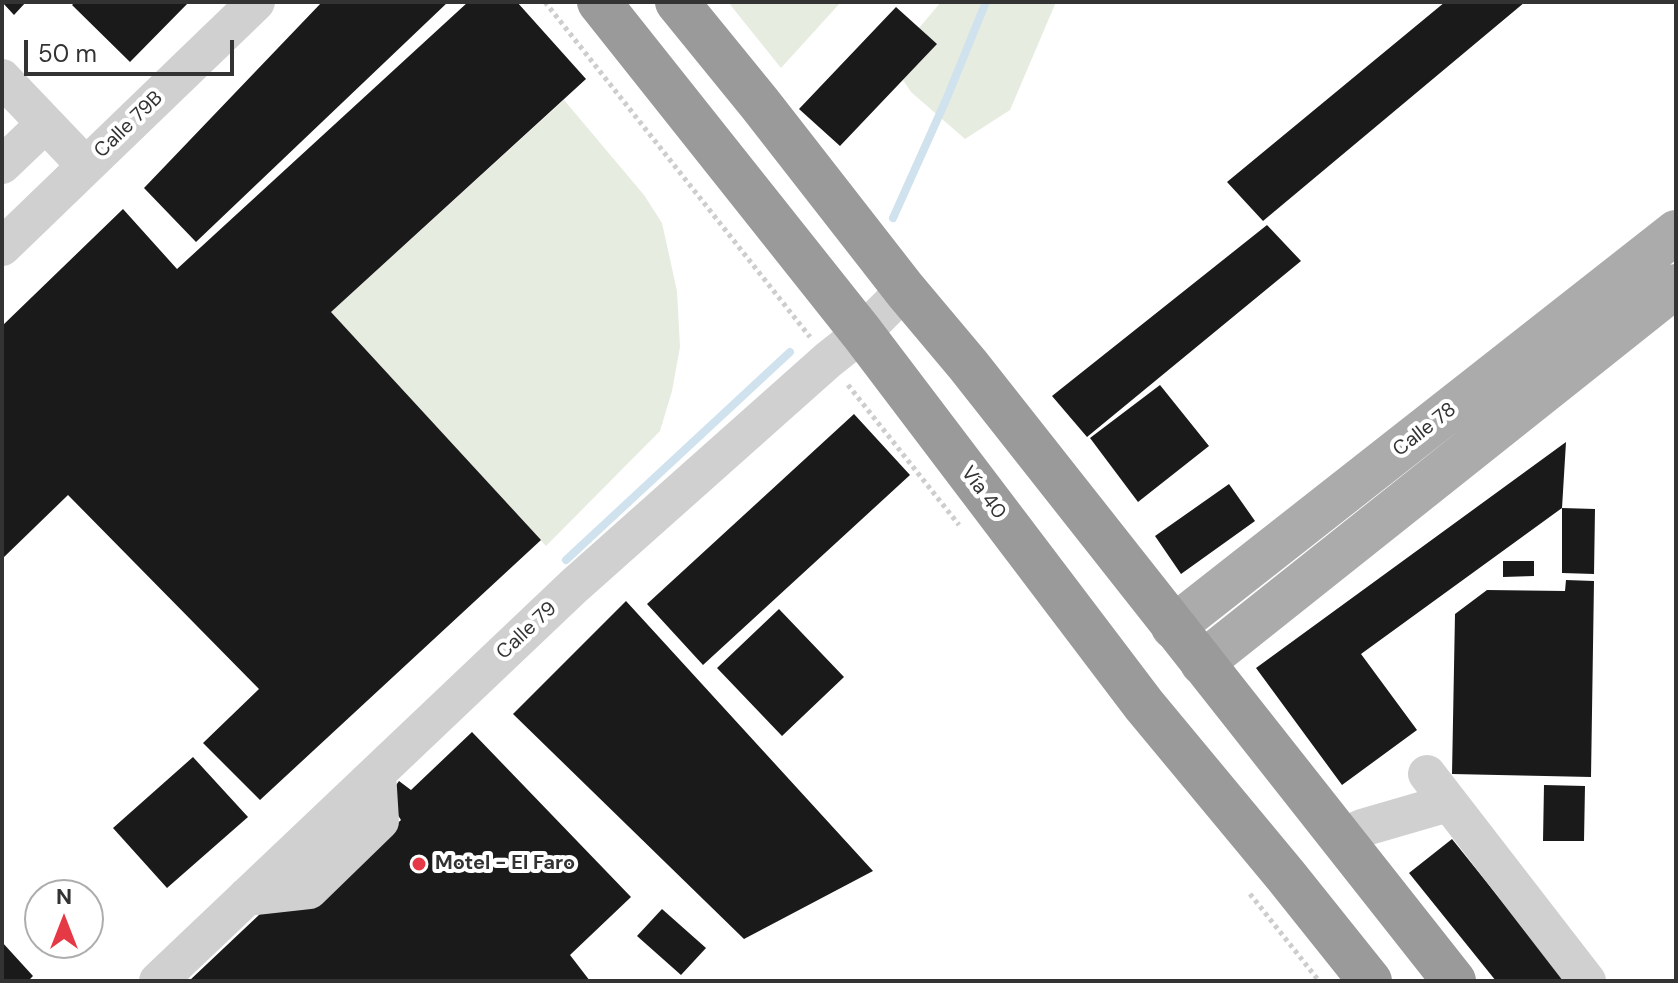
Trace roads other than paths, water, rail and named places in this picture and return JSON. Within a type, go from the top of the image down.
[{"type":"highway","name":"Vía 40","points":[[599,2],[862,333],[1144,705],[1370,981]]},
{"type":"highway","points":[[677,2],[1202,663],[1356,831],[1454,981]]},
{"type":"highway","points":[[1286,876],[1356,831]]},
{"type":"main road","name":"Calle 78","points":[[1173,627],[1676,232]]},
{"type":"main road","points":[[1202,663],[1676,286]]},
{"type":"street","name":"Calle 79B","points":[[2,247],[256,2]]},
{"type":"street","points":[[6,91],[45,124],[86,166]]},
{"type":"street","points":[[2,165],[45,124]]},
{"type":"street","name":"Calle 79","points":[[158,981],[574,586],[862,333],[905,290]]},
{"type":"street","points":[[246,897],[316,895],[386,827],[377,773]]},
{"type":"street","points":[[1356,831],[1438,788],[1587,981]]},
{"type":"waterway","points":[[893,218],[986,2]]},
{"type":"waterway","points":[[566,560],[790,352]]},
{"type":"place","name":"Motel - El Faro","points":[[419,864]]}]
